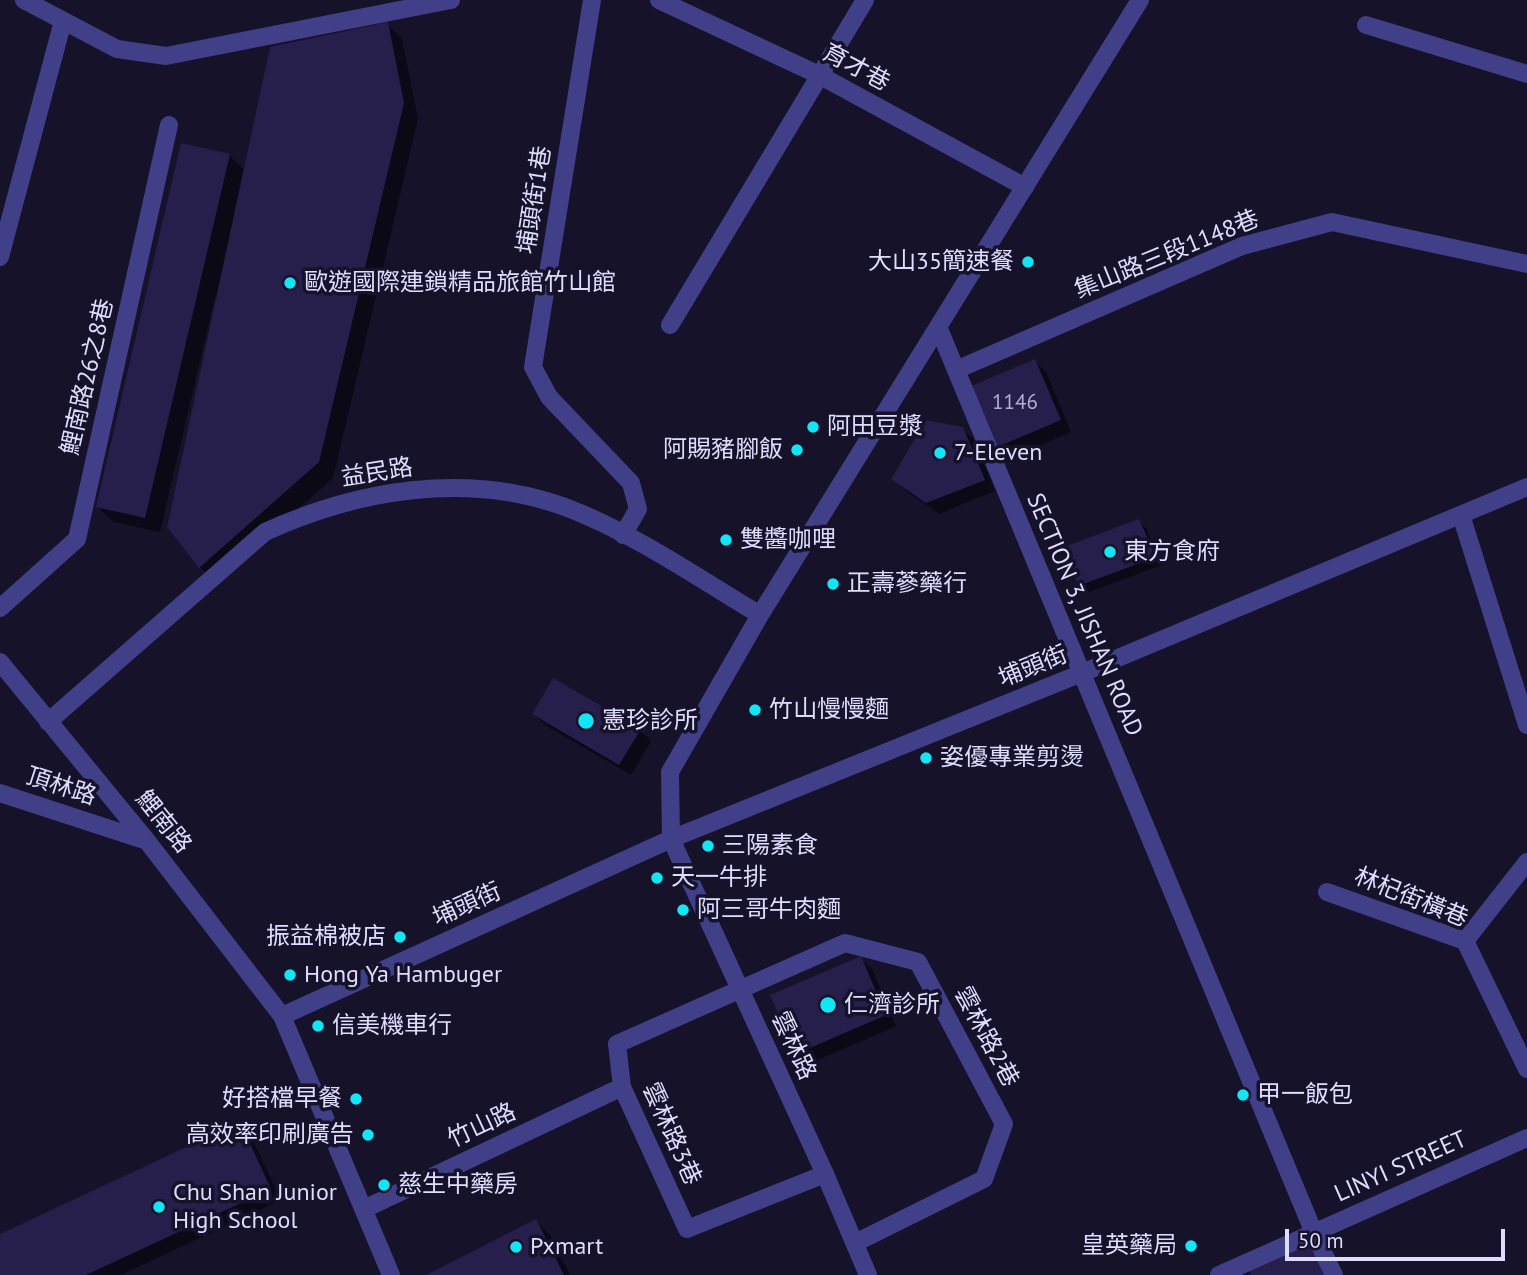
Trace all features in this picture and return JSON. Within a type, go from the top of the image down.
[{"type":"street","points":[[24,0],[117,49],[166,56],[451,0]]},
{"type":"street","name":"埔頭街1巷","points":[[592,0],[533,367],[549,397],[631,483],[638,509],[623,535]]},
{"type":"street","name":"育才巷","points":[[659,0],[818,75],[1025,187]]},
{"type":"street","points":[[670,325],[864,0]]},
{"type":"street","points":[[671,839],[670,772],[760,615],[1140,0]]},
{"type":"street","points":[[0,257],[64,21]]},
{"type":"street","points":[[1366,25],[1527,74]]},
{"type":"street","name":"鯉南路26之8巷","points":[[0,608],[76,539],[169,125]]},
{"type":"street","name":"集山路三段1148巷","points":[[956,370],[1242,246],[1332,222],[1527,264]]},
{"type":"street","name":"SECTION 3, JISHAN ROAD","points":[[939,329],[1314,1233],[1334,1275]]},
{"type":"street","name":"埔頭街","points":[[282,1016],[671,839],[1082,673],[1527,487]]},
{"type":"street","name":"益民路","points":[[48,722],[265,532],[337,503],[375,494],[414,489],[490,491],[564,507],[623,535],[760,615]]},
{"type":"street","points":[[1461,515],[1527,725]]},
{"type":"street","name":"鯉南路","points":[[0,662],[147,841],[282,1016],[391,1275]]},
{"type":"street","name":"頂林路","points":[[0,793],[147,841]]},
{"type":"street","name":"雲林路","points":[[671,839],[825,1174],[868,1275]]},
{"type":"street","points":[[1465,941],[1527,862]]},
{"type":"street","name":"林杞街橫巷","points":[[1327,892],[1465,941],[1527,1069]]},
{"type":"street","name":"雲林路2巷","points":[[739,988],[845,943],[918,962],[1004,1124],[984,1179],[855,1243]]},
{"type":"street","name":"雲林路3巷","points":[[739,988],[617,1044],[622,1087],[687,1229],[825,1174]]},
{"type":"street","name":"竹山路","points":[[364,1209],[622,1087]]},
{"type":"street","name":"LINYI STREET","points":[[1219,1275],[1527,1138]]},
{"type":"building","name":"歐遊國際連鎖精品旅館竹山館","points":[[388,22],[404,103],[319,462],[199,568],[167,527],[270,47]]},
{"type":"building","points":[[181,143],[230,154],[145,518],[96,507]]},
{"type":"building","points":[[1035,359],[1061,420],[995,448],[969,387]]},
{"type":"building","name":"7-Eleven","points":[[926,420],[963,427],[985,480],[926,503],[891,479]]},
{"type":"building","name":"東方食府","points":[[1139,519],[1156,557],[1078,586],[1064,547]]},
{"type":"building","name":"憲珍診所","points":[[553,678],[641,729],[619,765],[532,714]]},
{"type":"building","name":"仁濟診所","points":[[861,956],[886,1015],[796,1054],[770,995]]},
{"type":"building","points":[[240,1122],[271,1189],[86,1275],[0,1275],[0,1234]]},
{"type":"building","name":"Pxmart","points":[[536,1219],[564,1275],[426,1275]]},
{"type":"building","points":[[1309,1237],[1324,1275],[1251,1275],[1246,1263]]},
{"type":"place","name":"大山35簡速餐","points":[[1028,262]]},
{"type":"place","name":"歐遊國際連鎖精品旅館竹山館","points":[[290,283]]},
{"type":"place","name":"阿田豆漿","points":[[813,427]]},
{"type":"place","name":"阿賜豬腳飯","points":[[797,450]]},
{"type":"place","name":"7-Eleven","points":[[940,453]]},
{"type":"place","name":"雙醬咖哩","points":[[726,540]]},
{"type":"place","name":"東方食府","points":[[1110,552]]},
{"type":"place","name":"正壽蔘藥行","points":[[833,584]]},
{"type":"place","name":"竹山慢慢麵","points":[[755,710]]},
{"type":"place","name":"憲珍診所","points":[[586,721]]},
{"type":"place","name":"姿優專業剪燙","points":[[926,758]]},
{"type":"place","name":"三陽素食","points":[[708,846]]},
{"type":"place","name":"天一牛排","points":[[657,878]]},
{"type":"place","name":"阿三哥牛肉麵","points":[[683,910]]},
{"type":"place","name":"振益棉被店","points":[[400,937]]},
{"type":"place","name":"Hong Ya Hambuger","points":[[290,975]]},
{"type":"place","name":"仁濟診所","points":[[828,1005]]},
{"type":"place","name":"信美機車行","points":[[318,1026]]},
{"type":"place","name":"甲一飯包","points":[[1243,1095]]},
{"type":"place","name":"好搭檔早餐","points":[[356,1099]]},
{"type":"place","name":"高效率印刷廣告","points":[[368,1135]]},
{"type":"place","name":"慈生中藥房","points":[[384,1185]]},
{"type":"place","name":"Chu Shan Junior High School","points":[[159,1207]]},
{"type":"place","name":"皇英藥局","points":[[1191,1246]]},
{"type":"place","name":"Pxmart","points":[[516,1247]]}]
